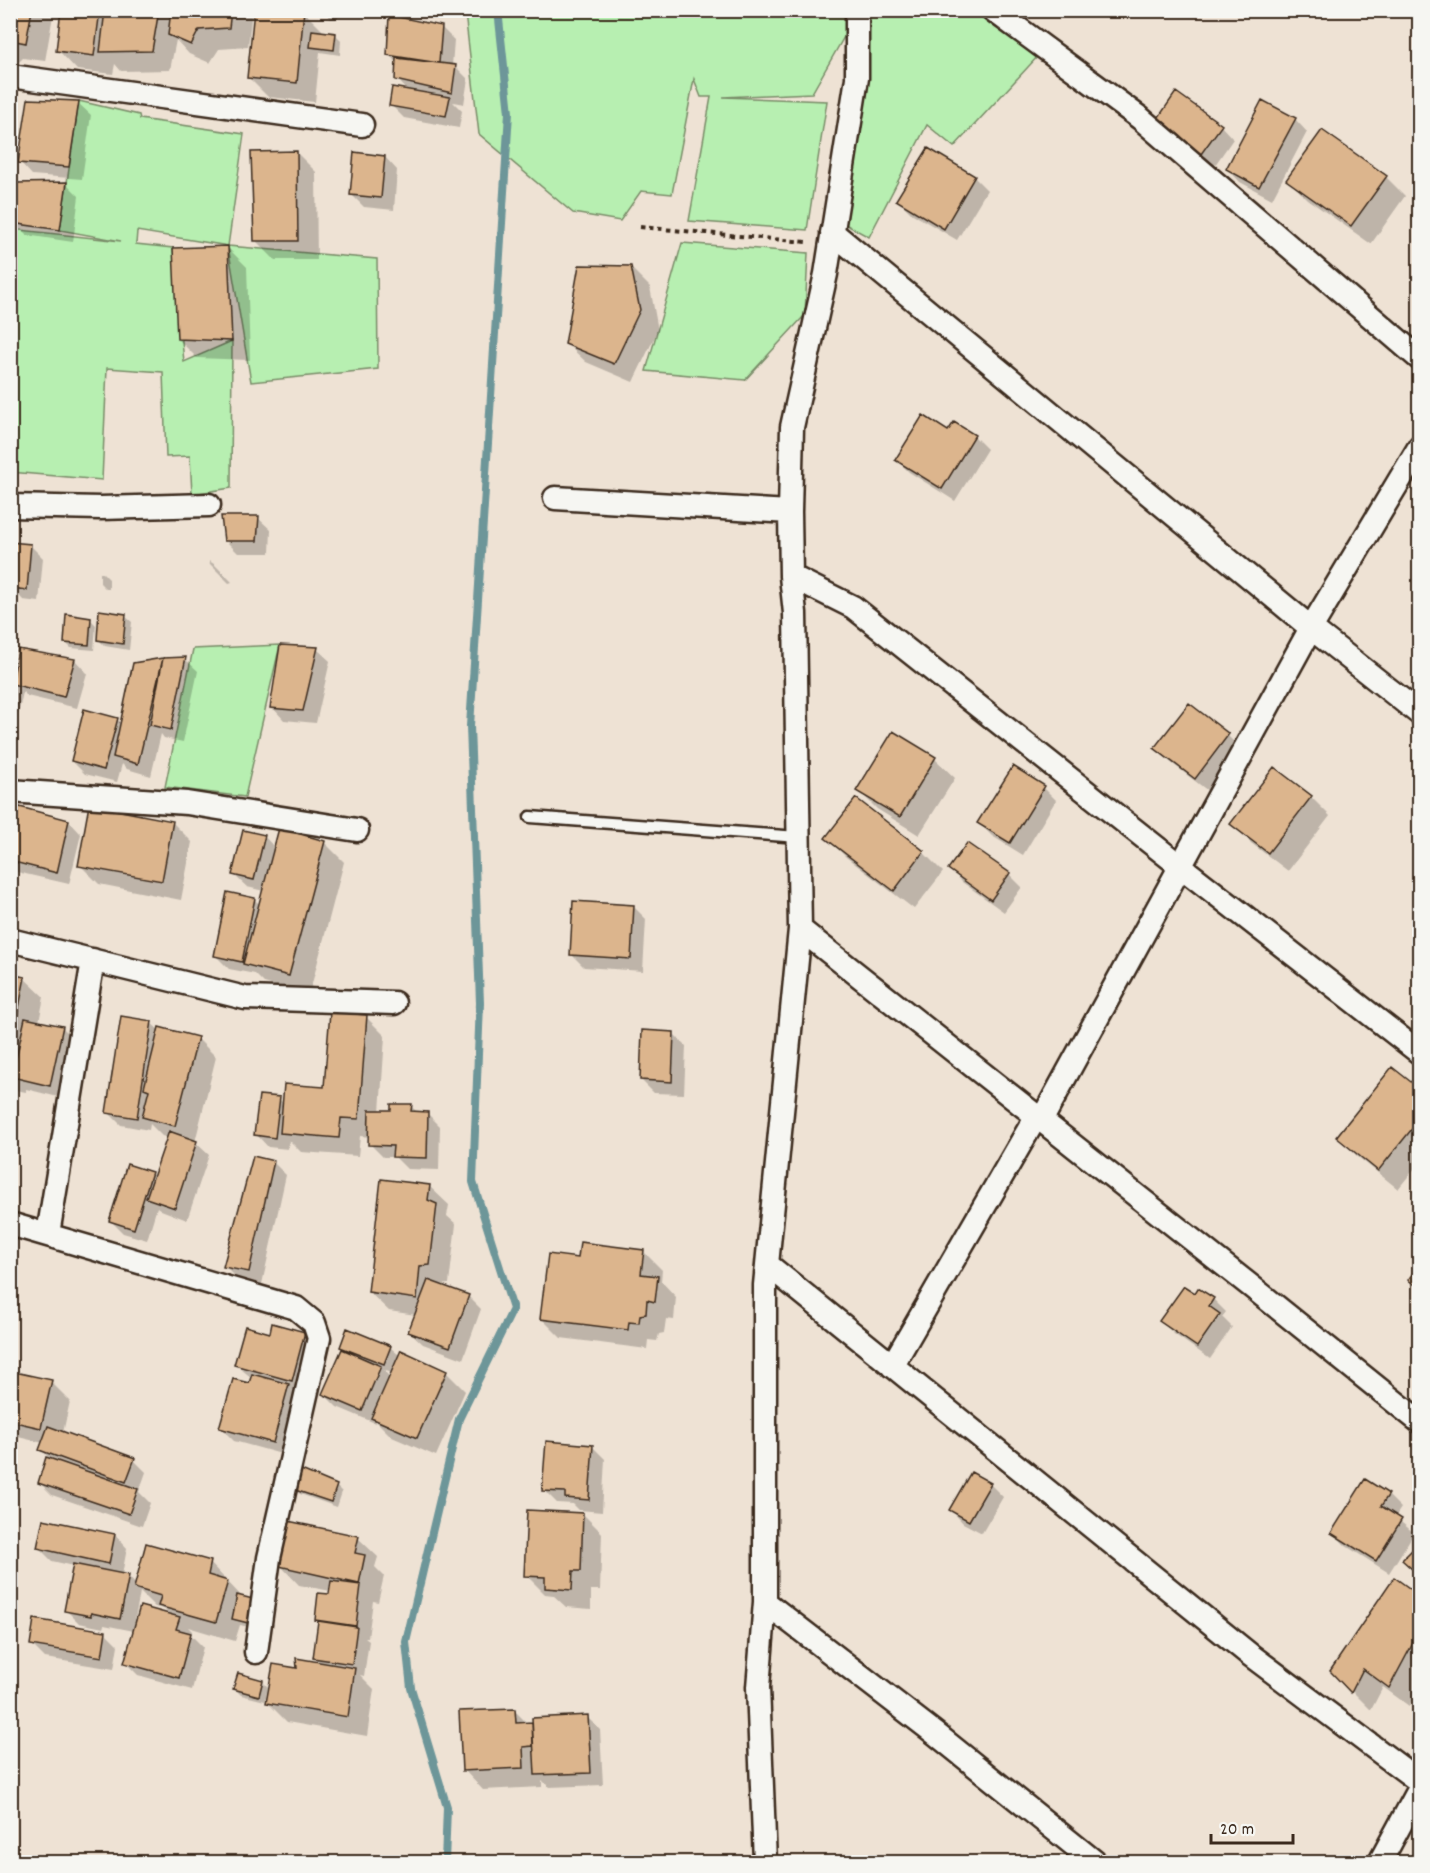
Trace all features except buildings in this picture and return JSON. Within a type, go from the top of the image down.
[{"type":"street","points":[[765,1863],[758,1687],[765,1602],[765,1285],[800,929],[795,612],[791,576],[792,427],[826,274],[857,78],[857,10]]},
{"type":"street","points":[[993,10],[1140,118],[1419,358]]},
{"type":"street","points":[[10,76],[362,124]]},
{"type":"street","points":[[831,238],[1419,714]]},
{"type":"street","points":[[892,1366],[1038,1119],[1311,628],[1419,446]]},
{"type":"street","points":[[555,498],[790,512]]},
{"type":"street","points":[[10,506],[101,508],[209,506]]},
{"type":"street","points":[[791,576],[853,607],[1419,1053]]},
{"type":"street","points":[[10,791],[187,803],[357,830]]},
{"type":"street","points":[[800,929],[1419,1422]]},
{"type":"street","points":[[10,940],[245,998],[394,1003]]},
{"type":"street","points":[[48,1234],[93,960]]},
{"type":"street","points":[[10,1224],[296,1308],[314,1323],[319,1338],[269,1558],[256,1652]]},
{"type":"street","points":[[768,1265],[1249,1654],[1419,1782]]},
{"type":"street","points":[[765,1602],[936,1734],[1095,1863]]},
{"type":"street","points":[[1380,1863],[1419,1788]]},
{"type":"lane","points":[[530,817],[798,837]]},
{"type":"path","points":[[640,227],[831,238]]},
{"type":"green space","points":[[506,10],[845,11],[845,35],[812,93],[723,97],[827,101],[807,230],[689,221],[711,97],[701,97],[694,79],[672,194],[641,191],[620,221],[573,213],[479,134],[465,13],[504,16]]},
{"type":"green space","points":[[868,11],[972,11],[1040,54],[954,147],[927,125],[869,237],[843,223]]},
{"type":"green space","points":[[79,101],[139,115],[140,119],[244,134],[228,246],[137,231],[136,244],[173,248],[184,362],[232,341],[231,488],[192,494],[190,456],[166,457],[163,372],[107,368],[102,480],[10,472],[11,229],[121,241],[60,230]]},
{"type":"green space","points":[[682,243],[808,253],[805,315],[745,380],[646,371]]},
{"type":"green space","points":[[228,246],[377,259],[378,369],[251,382]]},
{"type":"green space","points":[[280,645],[245,797],[165,787],[193,649]]},
{"type":"waterway","points":[[445,1862],[447,1807],[411,1688],[406,1642],[459,1419],[513,1309],[473,1182],[480,1003],[470,726],[509,113],[498,10]]}]
